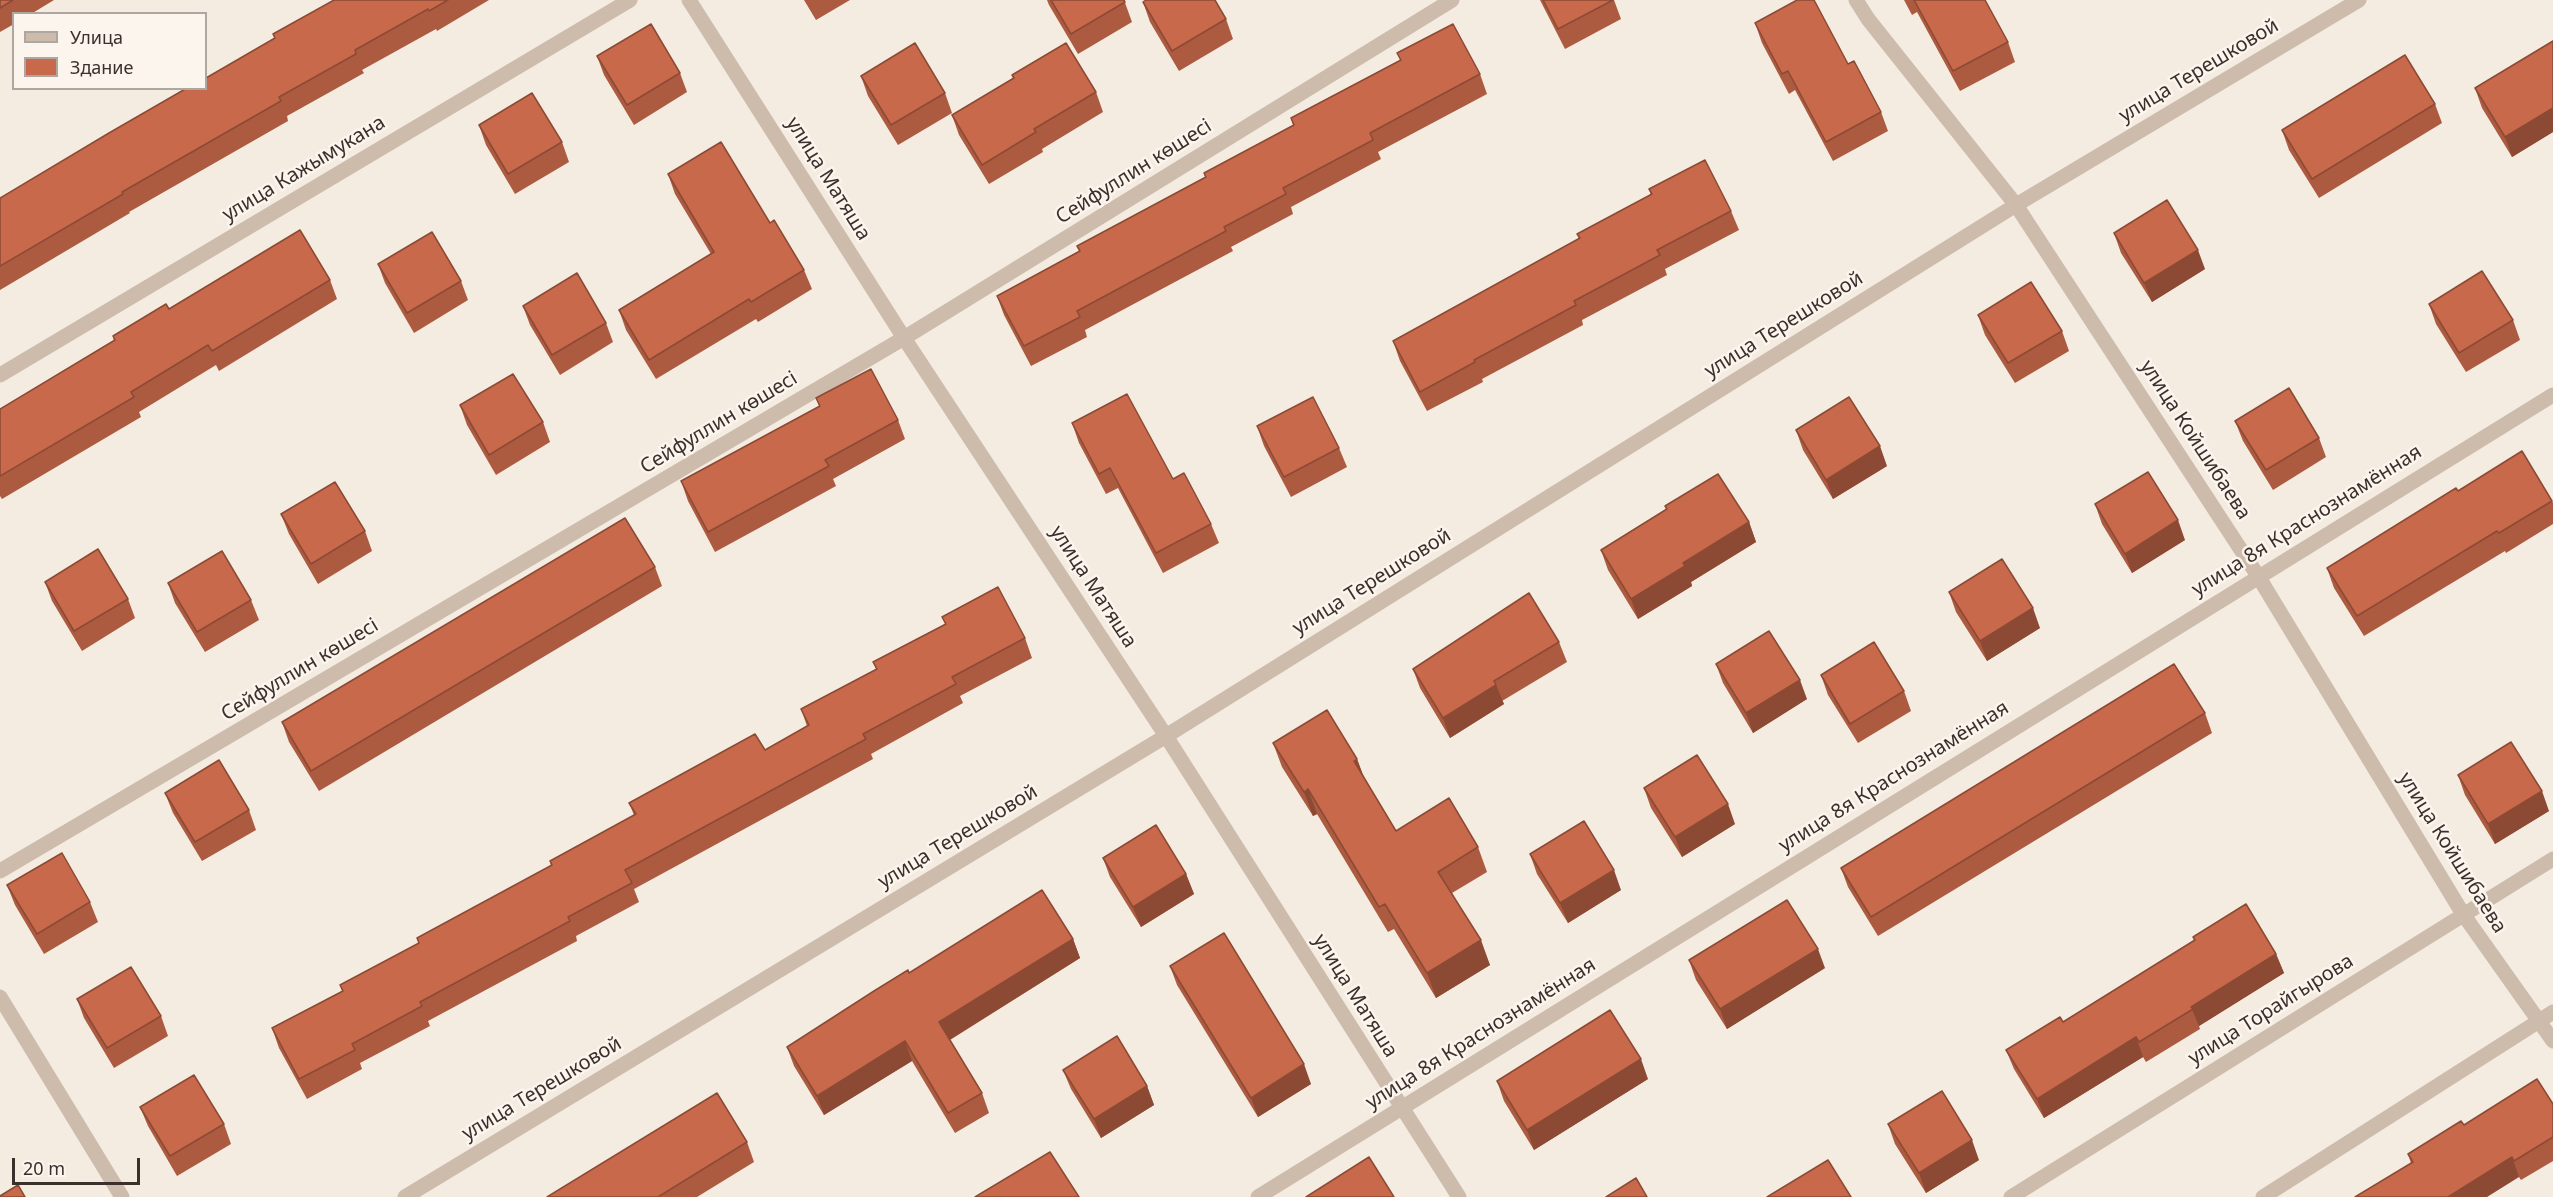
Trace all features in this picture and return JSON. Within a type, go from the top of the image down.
[{"type":"street","name":"улица Кажымукана","points":[[0,375],[630,0]]},
{"type":"street","name":"улица Матяша","points":[[689,0],[904,338],[1166,736],[1401,1108],[1460,1197]]},
{"type":"street","name":"Сейфуллин көшесі","points":[[0,871],[904,338],[1452,0]]},
{"type":"street","name":"улица Койшибаева","points":[[1856,0],[1868,19],[2016,205],[2258,576],[2463,914],[2546,1016],[2553,1041]]},
{"type":"street","name":"улица Терешковой","points":[[405,1197],[1166,736],[2016,205],[2359,0]]},
{"type":"street","name":"улица 8я Краснознамённая","points":[[1258,1197],[2553,395]]},
{"type":"street","name":"улица Торайгырова","points":[[2011,1197],[2553,860]]},
{"type":"street","points":[[0,997],[122,1197]]},
{"type":"street","points":[[2263,1197],[2546,1016]]},
{"type":"building","points":[[0,0],[13,0],[0,8]]},
{"type":"building","points":[[334,0],[448,0],[355,50],[356,54],[279,97],[281,101],[122,192],[123,194],[0,266],[0,198],[184,90],[207,90],[207,77],[275,38],[273,34]]},
{"type":"building","points":[[1051,0],[1124,0],[1125,2],[1071,34]]},
{"type":"building","points":[[1146,0],[1215,0],[1226,19],[1172,51],[1143,2]]},
{"type":"building","points":[[1543,0],[1613,0],[1558,29]]},
{"type":"building","points":[[1797,0],[1814,0],[1848,64],[1854,61],[1881,112],[1826,142],[1788,71],[1782,74],[1755,23]]},
{"type":"building","points":[[1914,0],[1985,0],[2008,42],[1953,71]]},
{"type":"building","points":[[651,24],[680,73],[627,105],[597,56]]},
{"type":"building","points":[[1453,24],[1480,74],[1370,133],[1373,140],[1283,188],[1286,194],[1224,227],[1226,231],[1077,311],[1080,317],[1024,346],[997,296],[1080,251],[1077,246],[1206,177],[1204,173],[1294,125],[1291,118],[1401,60],[1397,53]]},
{"type":"building","points":[[2553,41],[2553,108],[2505,137],[2475,88]]},
{"type":"building","points":[[915,43],[945,93],[891,125],[861,76]]},
{"type":"building","points":[[1066,43],[1096,92],[1034,129],[1036,132],[982,165],[952,115],[1014,78],[1012,75]]},
{"type":"building","points":[[2405,55],[2435,104],[2312,179],[2282,130]]},
{"type":"building","points":[[532,93],[562,142],[508,174],[479,125]]},
{"type":"building","points":[[721,142],[770,223],[774,220],[804,270],[751,302],[749,299],[649,360],[619,310],[714,252],[668,174]]},
{"type":"building","points":[[1705,160],[1731,211],[1657,250],[1660,255],[1574,301],[1576,305],[1420,392],[1393,341],[1580,238],[1577,234],[1652,194],[1649,189]]},
{"type":"building","points":[[2167,200],[2198,250],[2144,283],[2114,233]]},
{"type":"building","points":[[300,230],[330,280],[212,351],[208,345],[131,392],[134,397],[0,476],[0,409],[115,340],[113,336],[166,304],[169,309]]},
{"type":"building","points":[[432,232],[461,281],[407,313],[378,264]]},
{"type":"building","points":[[2482,271],[2513,320],[2459,353],[2429,304]]},
{"type":"building","points":[[577,273],[606,323],[552,355],[523,306]]},
{"type":"building","points":[[2031,282],[2062,331],[2008,363],[1978,315]]},
{"type":"building","points":[[871,369],[898,420],[825,460],[829,466],[708,532],[681,481],[820,406],[816,398]]},
{"type":"building","points":[[513,374],[543,422],[489,455],[460,405]]},
{"type":"building","points":[[2289,388],[2319,438],[2266,470],[2235,421]]},
{"type":"building","points":[[1127,394],[1173,479],[1184,473],[1211,524],[1156,553],[1110,468],[1099,474],[1072,423]]},
{"type":"building","points":[[1313,397],[1339,448],[1284,477],[1257,426]]},
{"type":"building","points":[[1849,397],[1880,446],[1826,480],[1796,430]]},
{"type":"building","points":[[2522,451],[2552,501],[2499,533],[2497,531],[2357,616],[2327,568],[2456,488],[2458,491]]},
{"type":"building","points":[[2148,472],[2178,520],[2125,554],[2095,504]]},
{"type":"building","points":[[1718,474],[1749,522],[1683,563],[1685,566],[1631,599],[1601,550],[1667,509],[1665,506]]},
{"type":"building","points":[[335,482],[365,531],[311,564],[281,514]]},
{"type":"building","points":[[625,518],[655,567],[311,771],[282,722]]},
{"type":"building","points":[[98,549],[128,599],[74,631],[45,582]]},
{"type":"building","points":[[222,551],[251,600],[197,632],[168,583]]},
{"type":"building","points":[[2002,559],[2033,608],[1980,641],[1949,592]]},
{"type":"building","points":[[998,587],[1025,638],[952,677],[956,684],[863,734],[866,739],[625,870],[632,883],[568,917],[570,921],[420,1002],[422,1006],[352,1044],[355,1050],[299,1079],[272,1028],[343,991],[340,985],[419,943],[417,938],[552,865],[550,861],[636,814],[629,803],[755,734],[765,750],[809,725],[801,709],[877,669],[873,662],[946,624],[942,617]]},
{"type":"building","points":[[1529,593],[1559,642],[1494,681],[1496,685],[1443,718],[1413,669]]},
{"type":"building","points":[[1769,631],[1800,680],[1746,713],[1716,664]]},
{"type":"building","points":[[1874,642],[1904,691],[1850,724],[1821,675]]},
{"type":"building","points":[[2174,664],[2205,713],[1871,917],[1841,868]]},
{"type":"building","points":[[1327,710],[1357,759],[1354,761],[1396,831],[1449,798],[1478,847],[1438,872],[1481,940],[1427,973],[1385,904],[1379,907],[1308,789],[1304,792],[1273,743]]},
{"type":"building","points":[[2511,742],[2542,791],[2488,824],[2458,775]]},
{"type":"building","points":[[1697,755],[1728,804],[1675,837],[1644,788]]},
{"type":"building","points":[[219,760],[249,810],[195,842],[165,793]]},
{"type":"building","points":[[1584,821],[1614,870],[1560,903],[1530,854]]},
{"type":"building","points":[[1156,825],[1186,874],[1133,907],[1103,858]]},
{"type":"building","points":[[62,853],[90,902],[37,934],[7,885]]},
{"type":"building","points":[[1042,890],[1073,939],[939,1022],[982,1093],[948,1113],[905,1041],[817,1096],[787,1047],[908,970],[909,973]]},
{"type":"building","points":[[1787,900],[1818,949],[1720,1009],[1689,960]]},
{"type":"building","points":[[2246,904],[2276,954],[2139,1042],[2136,1037],[2037,1099],[2006,1050],[2060,1017],[2063,1022],[2195,940],[2193,937]]},
{"type":"building","points":[[1224,933],[1304,1064],[1251,1098],[1170,966]]},
{"type":"building","points":[[131,967],[161,1016],[107,1048],[77,999]]},
{"type":"building","points":[[1610,1010],[1641,1059],[1527,1130],[1497,1081]]},
{"type":"building","points":[[1117,1036],[1147,1086],[1094,1119],[1063,1070]]},
{"type":"building","points":[[194,1075],[224,1124],[170,1156],[140,1107]]},
{"type":"building","points":[[2537,1079],[2553,1104],[2553,1137],[2514,1161],[2512,1157],[2448,1197],[2355,1197],[2413,1162],[2408,1154],[2461,1121],[2464,1125]]},
{"type":"building","points":[[1942,1091],[1972,1140],[1919,1173],[1888,1124]]},
{"type":"building","points":[[717,1093],[747,1142],[658,1197],[547,1197]]},
{"type":"building","points":[[1050,1152],[1079,1197],[975,1197]]},
{"type":"building","points":[[1369,1157],[1394,1197],[1306,1197]]},
{"type":"building","points":[[1828,1160],[1851,1197],[1767,1197]]},
{"type":"building","points":[[1636,1178],[1647,1197],[1606,1197]]},
{"type":"building","points":[[18,1185],[25,1197],[0,1197],[0,1196]]}]
